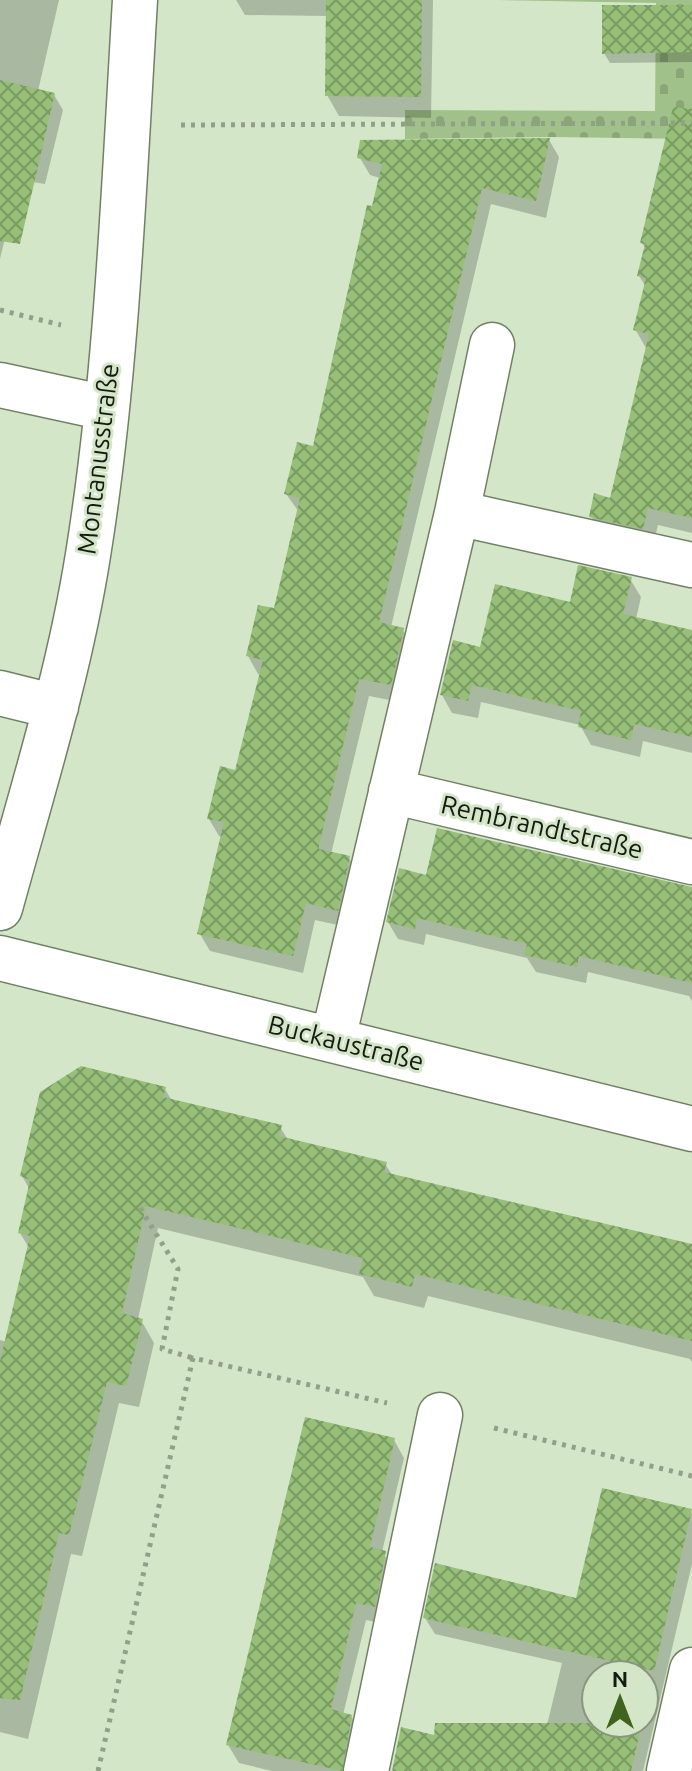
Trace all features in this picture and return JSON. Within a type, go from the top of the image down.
[{"type":"street","name":"Montanusstraße","points":[[0,908],[56,707],[75,630],[88,555],[106,408],[135,0]]},
{"type":"street","points":[[333,1039],[457,513],[492,345]]},
{"type":"street","points":[[0,385],[106,408]]},
{"type":"street","points":[[457,513],[692,565]]},
{"type":"street","points":[[0,693],[56,707]]},
{"type":"street","name":"Rembrandtstraße","points":[[391,791],[692,862]]},
{"type":"street","name":"Buckaustraße","points":[[0,958],[692,1129]]},
{"type":"street","points":[[366,1771],[440,1415]]},
{"type":"street","points":[[669,1771],[692,1670]]},
{"type":"path","points":[[128,125],[692,123]]},
{"type":"path","points":[[140,1208],[178,1269],[162,1349],[692,1476]]},
{"type":"path","points":[[98,1771],[193,1358]]},
{"type":"green space","points":[[497,0],[692,0],[692,139],[405,139],[405,110],[655,111],[656,3]]},
{"type":"building","points":[[326,0],[422,0],[421,97],[325,96]]},
{"type":"building","points":[[602,5],[692,5],[692,52],[602,54]]},
{"type":"building","points":[[0,80],[55,93],[20,244],[0,241]]},
{"type":"building","points":[[673,107],[692,109],[692,518],[648,508],[643,529],[589,517],[594,493],[610,498],[649,334],[633,330],[646,278],[637,276],[645,244],[640,243]]},
{"type":"building","points":[[550,138],[536,201],[482,188],[379,622],[404,628],[391,685],[359,679],[319,845],[319,849],[350,856],[338,911],[306,903],[293,956],[197,934],[224,822],[207,819],[220,766],[235,770],[263,660],[246,656],[258,605],[274,608],[300,498],[284,494],[297,442],[313,446],[367,205],[372,206],[382,164],[357,158],[360,140]]},
{"type":"building","points":[[578,565],[632,577],[623,614],[692,630],[692,737],[634,724],[631,740],[604,734],[578,727],[581,711],[472,685],[468,701],[440,695],[453,640],[480,647],[495,584],[570,602]]},
{"type":"building","points":[[437,828],[692,887],[692,983],[579,956],[577,967],[524,955],[527,944],[417,918],[415,929],[386,922],[399,868],[426,875]]},
{"type":"building","points":[[81,1066],[166,1087],[163,1097],[282,1125],[279,1136],[387,1162],[384,1172],[692,1244],[692,1341],[415,1274],[412,1287],[359,1274],[363,1258],[146,1206],[122,1313],[143,1319],[126,1386],[107,1382],[69,1535],[59,1533],[20,1700],[0,1698],[0,1361],[30,1236],[18,1233],[30,1180],[20,1176],[40,1092]]},
{"type":"building","points":[[305,1417],[395,1438],[370,1547],[386,1551],[375,1607],[356,1603],[331,1709],[352,1715],[342,1771],[226,1745]]},
{"type":"building","points":[[602,1488],[692,1509],[657,1659],[602,1659],[423,1618],[435,1563],[576,1598]]},
{"type":"building","points":[[435,1723],[580,1723],[580,1739],[638,1739],[631,1771],[392,1771],[401,1727],[434,1735]]}]
